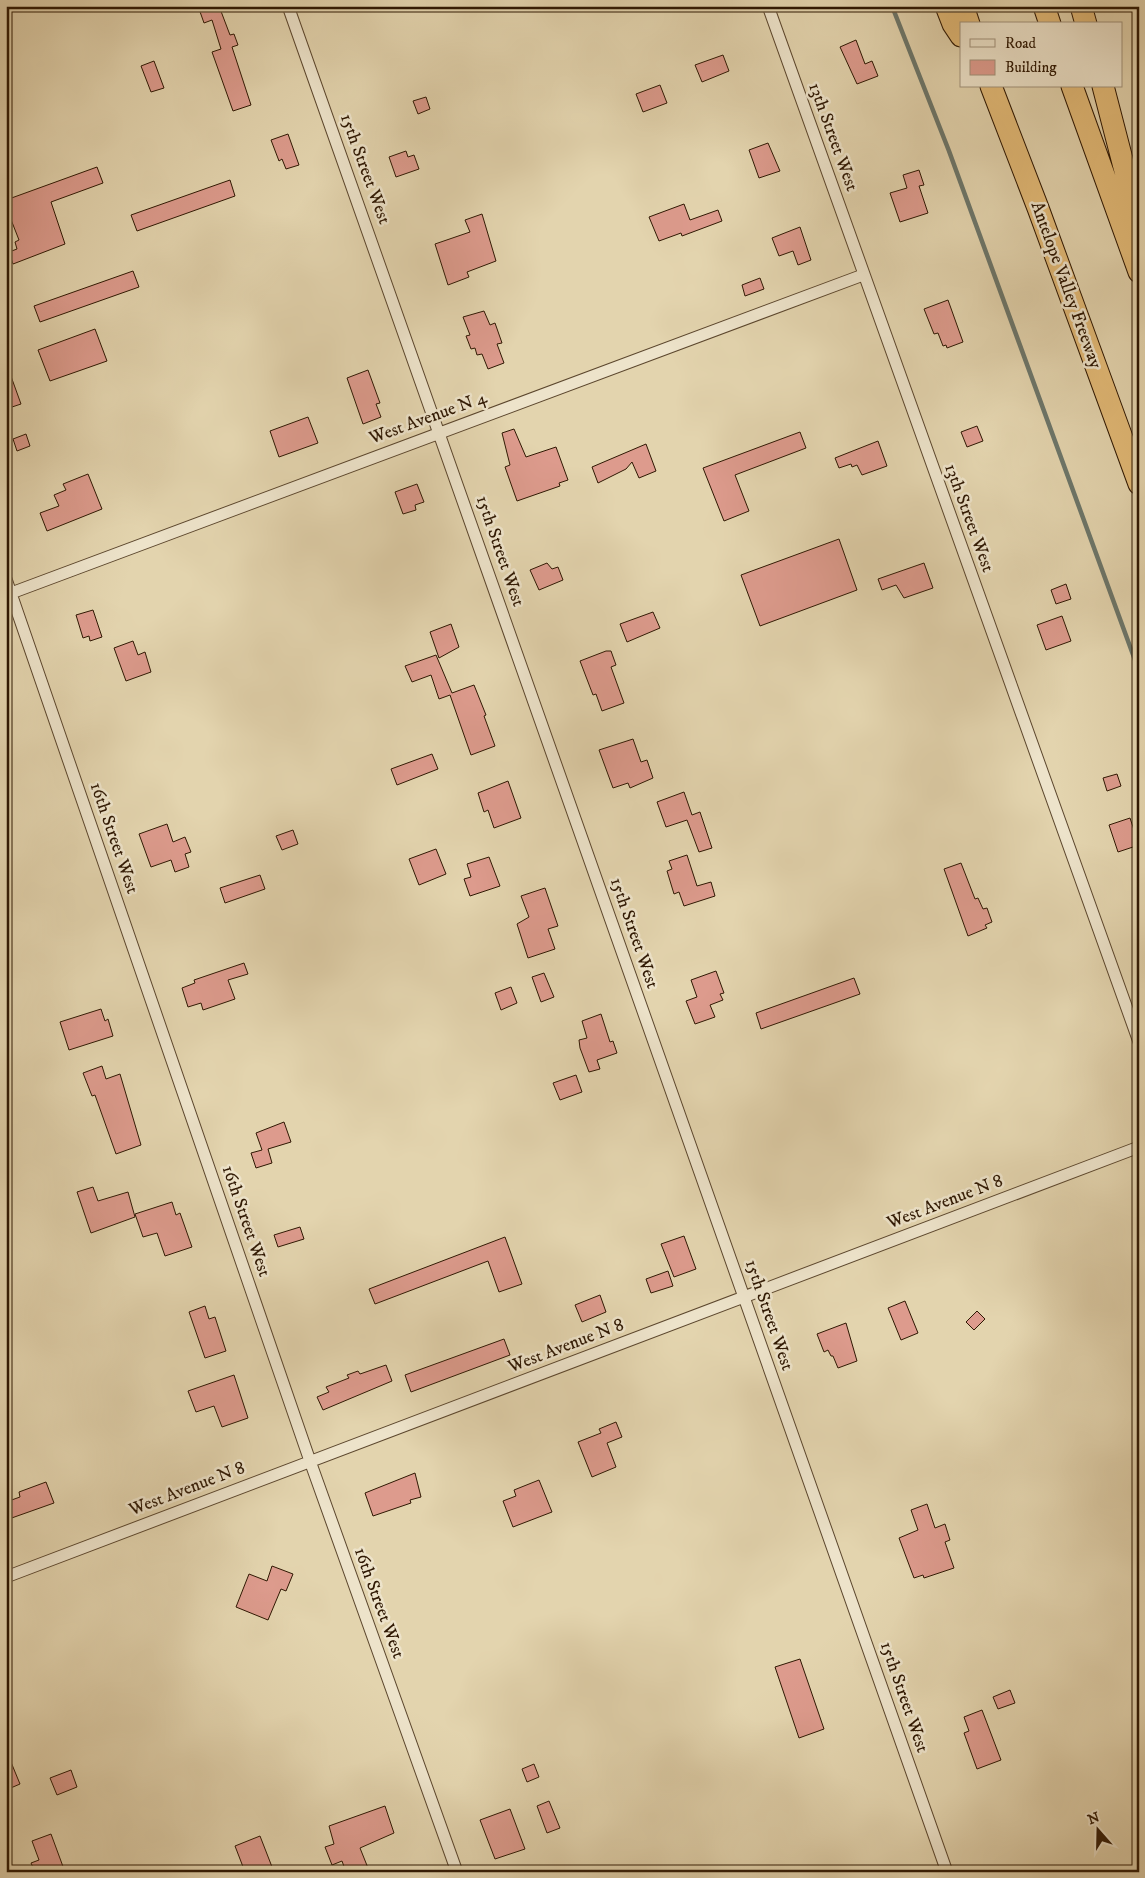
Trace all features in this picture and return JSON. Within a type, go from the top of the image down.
[{"type":"highway","points":[[946,6],[953,24],[960,34]]},
{"type":"highway","points":[[963,6],[968,22]]},
{"type":"highway","points":[[1044,6],[1049,22]]},
{"type":"highway","points":[[1081,6],[1085,22]]},
{"type":"highway","name":"Antelope Valley Freeway","points":[[992,88],[1038,208],[1139,484]]},
{"type":"highway","points":[[1073,88],[1136,263]]},
{"type":"highway","points":[[1104,88],[1130,190],[1136,263]]},
{"type":"street","name":"15th Street West","points":[[288,6],[947,1872]]},
{"type":"street","name":"13th Street West","points":[[768,6],[1139,1042]]},
{"type":"street","name":"West Avenue N 4","points":[[9,594],[863,275]]},
{"type":"street","name":"16th Street West","points":[[6,579],[9,594],[310,1461],[457,1872]]},
{"type":"street","name":"West Avenue N 8","points":[[6,1577],[1139,1147]]},
{"type":"building","points":[[198,6],[219,6],[230,35],[234,34],[238,45],[232,47],[251,105],[233,111],[212,52],[221,49],[212,20],[204,23]]},
{"type":"building","points":[[856,40],[865,64],[872,61],[878,76],[857,84],[840,47]]},
{"type":"building","points":[[723,55],[729,71],[702,82],[695,65]]},
{"type":"building","points":[[154,61],[164,88],[151,92],[141,66]]},
{"type":"building","points":[[660,85],[667,103],[643,112],[636,94]]},
{"type":"building","points":[[426,97],[430,109],[418,114],[413,101]]},
{"type":"building","points":[[288,134],[299,165],[286,169],[282,159],[279,161],[271,140]]},
{"type":"building","points":[[768,143],[780,171],[759,178],[749,150]]},
{"type":"building","points":[[406,151],[408,157],[414,155],[419,169],[396,177],[389,157]]},
{"type":"building","points":[[97,167],[103,183],[51,202],[65,244],[13,264],[9,252],[17,249],[15,242],[19,240],[10,217],[6,218],[6,200]]},
{"type":"building","points":[[919,170],[924,185],[919,186],[928,213],[900,222],[890,193],[907,188],[903,175]]},
{"type":"building","points":[[230,180],[235,196],[137,231],[131,215]]},
{"type":"building","points":[[684,204],[690,220],[718,210],[722,221],[682,236],[681,233],[659,241],[649,217]]},
{"type":"building","points":[[482,214],[496,261],[467,272],[469,277],[448,285],[435,244],[470,232],[465,220]]},
{"type":"building","points":[[800,227],[811,260],[798,265],[793,251],[779,256],[772,238]]},
{"type":"building","points":[[133,271],[139,287],[40,322],[34,306]]},
{"type":"building","points":[[760,278],[764,289],[745,296],[742,285]]},
{"type":"building","points":[[948,300],[963,342],[947,348],[946,345],[943,346],[938,333],[934,334],[924,309]]},
{"type":"building","points":[[484,311],[490,325],[495,323],[502,343],[497,344],[504,363],[488,369],[482,354],[477,355],[475,348],[471,349],[466,336],[470,335],[463,317]]},
{"type":"building","points":[[95,329],[107,361],[50,381],[38,350]]},
{"type":"building","points":[[6,368],[8,368],[21,404],[6,409]]},
{"type":"building","points":[[368,370],[380,403],[376,404],[381,417],[363,424],[347,378]]},
{"type":"building","points":[[308,417],[318,443],[279,457],[270,431]]},
{"type":"building","points":[[977,426],[983,441],[967,447],[961,432]]},
{"type":"building","points":[[514,429],[526,457],[556,447],[568,480],[559,483],[560,486],[517,501],[505,467],[510,465],[502,433]]},
{"type":"building","points":[[800,432],[806,448],[735,475],[749,511],[724,521],[703,468]]},
{"type":"building","points":[[26,434],[30,446],[17,451],[13,439]]},
{"type":"building","points":[[878,441],[887,466],[862,475],[857,465],[852,467],[851,464],[839,468],[835,458]]},
{"type":"building","points":[[646,444],[656,471],[639,478],[632,462],[626,469],[598,483],[592,467]]},
{"type":"building","points":[[88,474],[102,509],[47,531],[40,513],[59,506],[54,495],[66,490],[63,484]]},
{"type":"building","points":[[417,484],[424,502],[415,505],[416,510],[403,514],[395,492]]},
{"type":"building","points":[[839,539],[857,590],[760,626],[741,575]]},
{"type":"building","points":[[547,563],[552,569],[558,567],[563,580],[539,590],[530,570]]},
{"type":"building","points":[[924,563],[933,588],[904,598],[896,585],[882,590],[878,579]]},
{"type":"building","points":[[1066,584],[1071,599],[1056,604],[1051,590]]},
{"type":"building","points":[[93,610],[102,637],[90,641],[89,636],[83,638],[76,615]]},
{"type":"building","points":[[653,612],[660,628],[627,642],[620,624]]},
{"type":"building","points":[[1062,616],[1071,641],[1046,650],[1037,625]]},
{"type":"building","points":[[451,624],[459,647],[439,658],[430,632]]},
{"type":"building","points":[[133,641],[138,655],[145,652],[151,672],[126,681],[114,648]]},
{"type":"building","points":[[606,651],[611,651],[616,665],[611,667],[624,703],[602,711],[596,694],[593,695],[580,661]]},
{"type":"building","points":[[436,655],[452,693],[474,685],[486,715],[484,716],[495,746],[471,755],[450,695],[439,699],[431,675],[412,682],[405,666]]},
{"type":"building","points":[[633,739],[641,762],[647,760],[653,778],[630,788],[628,783],[613,788],[599,750]]},
{"type":"building","points":[[432,754],[438,769],[397,785],[391,769]]},
{"type":"building","points":[[1117,774],[1121,786],[1107,791],[1103,778]]},
{"type":"building","points":[[508,781],[521,818],[494,828],[488,810],[484,812],[478,793]]},
{"type":"building","points":[[684,792],[692,815],[700,812],[712,848],[699,852],[687,820],[666,827],[657,802]]},
{"type":"building","points":[[1130,818],[1139,845],[1118,852],[1109,825]]},
{"type":"building","points":[[167,824],[173,842],[185,837],[191,852],[185,854],[189,867],[175,872],[171,860],[151,867],[139,834]]},
{"type":"building","points":[[293,830],[298,844],[282,850],[276,836]]},
{"type":"building","points":[[436,849],[446,874],[419,885],[409,859]]},
{"type":"building","points":[[687,855],[697,886],[711,882],[715,896],[684,906],[679,892],[674,894],[667,871],[672,869],[669,861]]},
{"type":"building","points":[[489,857],[500,886],[470,896],[464,879],[471,877],[467,864]]},
{"type":"building","points":[[961,863],[975,899],[978,898],[983,909],[987,908],[992,922],[985,925],[987,928],[968,936],[944,869]]},
{"type":"building","points":[[260,875],[265,889],[225,903],[220,888]]},
{"type":"building","points":[[545,888],[558,926],[548,929],[555,949],[528,958],[517,924],[529,917],[521,896]]},
{"type":"building","points":[[244,963],[248,974],[228,980],[235,999],[203,1010],[201,1003],[188,1007],[182,988],[195,983],[194,980]]},
{"type":"building","points":[[716,971],[724,993],[720,994],[723,1000],[710,1005],[715,1017],[695,1024],[686,1001],[697,997],[691,980]]},
{"type":"building","points":[[544,973],[554,997],[541,1002],[532,977]]},
{"type":"building","points":[[854,978],[860,994],[761,1029],[756,1013]]},
{"type":"building","points":[[511,987],[517,1003],[501,1010],[495,993]]},
{"type":"building","points":[[101,1009],[105,1021],[108,1019],[113,1036],[69,1050],[60,1022]]},
{"type":"building","points":[[601,1014],[610,1042],[613,1041],[617,1053],[597,1060],[600,1069],[589,1072],[580,1048],[579,1040],[587,1038],[582,1021]]},
{"type":"building","points":[[102,1066],[106,1079],[120,1074],[141,1145],[116,1154],[95,1095],[92,1096],[83,1073]]},
{"type":"building","points":[[576,1075],[582,1092],[560,1100],[553,1083]]},
{"type":"building","points":[[284,1122],[291,1142],[268,1149],[272,1163],[256,1168],[251,1153],[262,1150],[256,1133]]},
{"type":"building","points":[[93,1187],[98,1201],[128,1192],[135,1217],[91,1233],[77,1192]]},
{"type":"building","points":[[172,1202],[176,1215],[180,1213],[192,1247],[165,1256],[157,1233],[143,1237],[135,1214]]},
{"type":"building","points":[[300,1227],[304,1239],[278,1247],[274,1235]]},
{"type":"building","points":[[684,1236],[696,1269],[674,1277],[661,1244]]},
{"type":"building","points":[[505,1237],[522,1284],[499,1292],[488,1261],[375,1304],[369,1289]]},
{"type":"building","points":[[668,1271],[673,1286],[651,1293],[646,1279]]},
{"type":"building","points":[[600,1295],[606,1312],[582,1322],[575,1305]]},
{"type":"building","points":[[905,1301],[918,1333],[901,1340],[888,1308]]},
{"type":"building","points":[[205,1306],[209,1319],[215,1317],[226,1351],[205,1358],[189,1312]]},
{"type":"building","points":[[977,1311],[985,1319],[974,1330],[966,1322]]},
{"type":"building","points":[[846,1323],[857,1361],[838,1368],[828,1350],[824,1352],[817,1334]]},
{"type":"building","points":[[504,1339],[510,1355],[411,1392],[405,1375]]},
{"type":"building","points":[[386,1365],[392,1381],[323,1410],[317,1397],[329,1392],[326,1387],[349,1378],[347,1375],[358,1371],[360,1374]]},
{"type":"building","points":[[234,1375],[248,1418],[222,1427],[214,1406],[196,1412],[188,1391]]},
{"type":"building","points":[[616,1422],[622,1437],[607,1443],[616,1467],[592,1477],[578,1442],[601,1433],[599,1429]]},
{"type":"building","points":[[415,1473],[421,1497],[410,1500],[411,1503],[373,1516],[365,1493]]},
{"type":"building","points":[[539,1480],[552,1512],[513,1527],[503,1501],[516,1496],[514,1490]]},
{"type":"building","points":[[46,1482],[54,1503],[6,1520],[6,1502],[20,1497],[19,1492]]},
{"type":"building","points":[[927,1504],[935,1528],[945,1524],[950,1540],[945,1542],[954,1568],[924,1578],[923,1575],[914,1578],[899,1538],[918,1530],[911,1510]]},
{"type":"building","points":[[272,1566],[293,1574],[286,1591],[281,1589],[268,1620],[236,1607],[249,1574],[267,1581]]},
{"type":"building","points":[[800,1659],[824,1729],[799,1738],[775,1667]]},
{"type":"building","points":[[1010,1690],[1015,1703],[998,1709],[993,1697]]},
{"type":"building","points":[[982,1710],[1001,1760],[977,1769],[964,1733],[969,1731],[964,1717]]},
{"type":"building","points":[[6,1750],[20,1784],[6,1790]]},
{"type":"building","points":[[534,1764],[539,1777],[527,1782],[522,1769]]},
{"type":"building","points":[[71,1770],[77,1787],[57,1795],[50,1778]]},
{"type":"building","points":[[549,1801],[560,1828],[547,1833],[537,1806]]},
{"type":"building","points":[[385,1806],[394,1833],[360,1848],[368,1868],[358,1872],[346,1872],[342,1861],[332,1865],[325,1847],[334,1844],[329,1826]]},
{"type":"building","points":[[510,1809],[525,1849],[495,1859],[480,1820]]},
{"type":"building","points":[[51,1834],[65,1872],[35,1872],[31,1863],[39,1860],[32,1841]]},
{"type":"building","points":[[260,1836],[274,1872],[245,1872],[235,1846]]},
{"type":"waterway","points":[[892,6],[949,151],[1139,671]]}]
